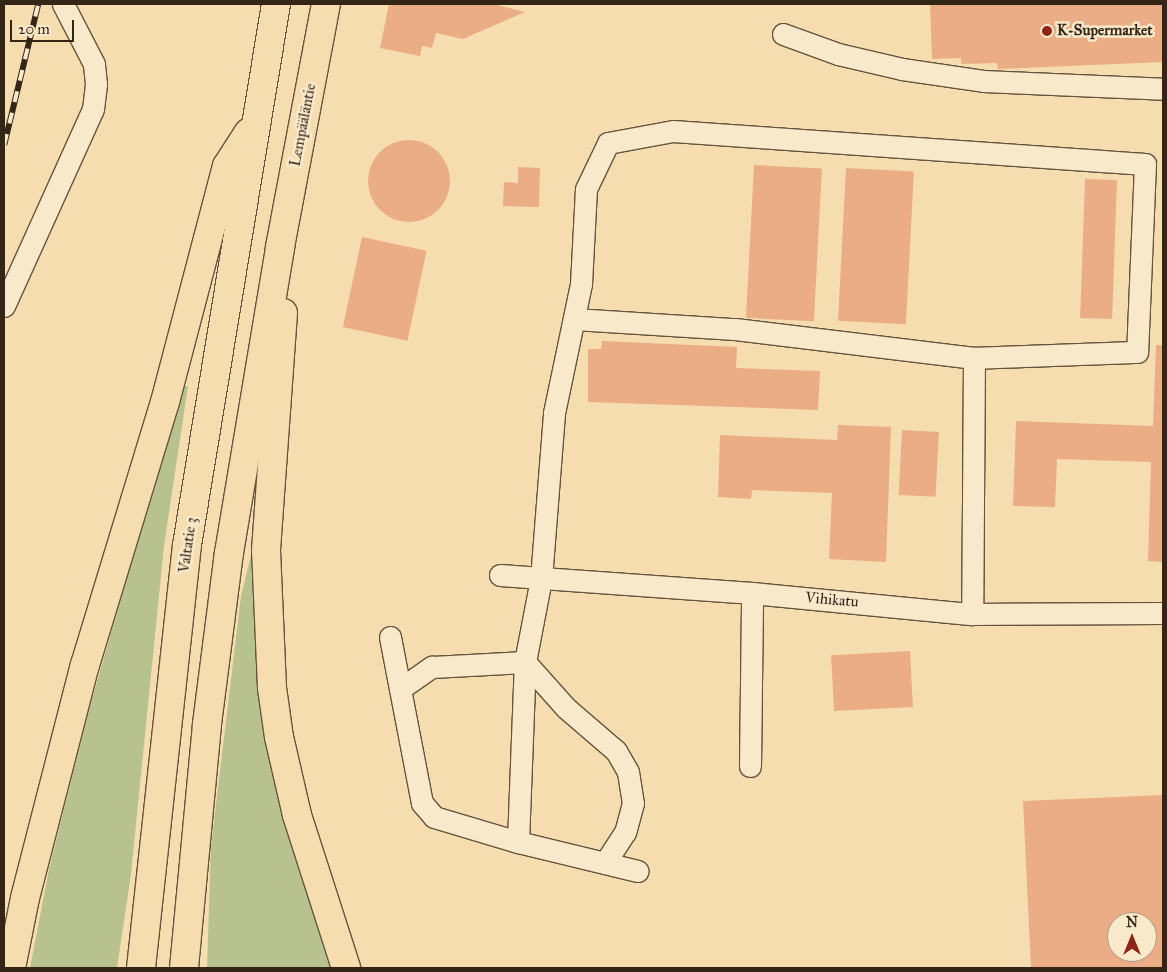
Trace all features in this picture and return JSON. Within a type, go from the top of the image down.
[{"type":"highway","points":[[11,968],[25,898],[86,665],[165,402],[227,166],[254,124],[276,4]]},
{"type":"highway","name":"Lempääläntie","points":[[280,247],[326,4]]},
{"type":"highway","name":"Valtatie 3","points":[[142,968],[187,545],[254,124]]},
{"type":"highway","points":[[184,968],[207,724],[229,553],[280,247]]},
{"type":"highway","points":[[280,247],[283,322],[266,550],[272,688],[297,815],[346,968]]},
{"type":"street","points":[[4,306],[93,109],[96,84],[94,64],[63,4]]},
{"type":"street","points":[[783,34],[838,54],[902,69],[983,80],[1163,89]]},
{"type":"street","points":[[518,842],[525,662],[541,579],[554,413],[574,319],[582,284],[586,188],[608,143],[673,131],[1145,164],[1137,352],[974,358],[735,329],[574,319]]},
{"type":"street","points":[[972,614],[974,358]]},
{"type":"street","name":"Vihikatu","points":[[500,575],[752,593],[972,614],[1163,613]]},
{"type":"street","points":[[750,766],[752,593]]},
{"type":"street","points":[[390,637],[422,803],[434,817],[518,842],[638,871]]},
{"type":"street","points":[[400,689],[432,667],[525,662]]},
{"type":"street","points":[[525,662],[566,708],[616,751],[628,772],[634,804],[624,832],[605,863]]},
{"type":"green space","points":[[183,386],[188,386],[164,546],[131,874],[117,968],[30,968],[49,869],[89,709]]},
{"type":"green space","points":[[251,555],[256,555],[333,968],[207,968],[211,846],[241,596]]},
{"type":"building","points":[[389,4],[493,4],[525,12],[463,39],[436,33],[432,48],[422,46],[420,56],[380,48]]},
{"type":"building","name":"K-Supermarket","points":[[930,4],[1163,4],[1163,62],[998,69],[997,63],[961,64],[961,58],[932,59]]},
{"type":"building","points":[[401,140],[417,140],[432,147],[443,158],[450,173],[447,197],[438,210],[417,222],[401,222],[386,215],[375,204],[368,189],[368,173],[375,158],[386,147]]},
{"type":"building","points":[[754,165],[822,169],[814,321],[746,318]]},
{"type":"building","points":[[518,167],[540,168],[539,207],[503,206],[504,182],[518,183]]},
{"type":"building","points":[[846,168],[914,172],[906,324],[838,321]]},
{"type":"building","points":[[1085,179],[1117,180],[1112,319],[1080,318]]},
{"type":"building","points":[[362,237],[427,251],[407,341],[343,327]]},
{"type":"building","points":[[602,341],[737,347],[736,368],[820,371],[818,410],[588,402],[588,349],[601,349]]},
{"type":"building","points":[[1156,345],[1163,345],[1163,562],[1148,561],[1151,462],[1057,459],[1055,507],[1013,506],[1016,421],[1153,426]]},
{"type":"building","points":[[838,425],[891,427],[886,562],[829,559],[832,493],[752,490],[751,499],[718,497],[720,435],[837,440]]},
{"type":"building","points":[[902,430],[939,432],[936,497],[899,495]]},
{"type":"building","points":[[910,651],[913,707],[834,711],[831,655]]},
{"type":"building","points":[[1163,795],[1163,968],[1031,968],[1023,801]]},
{"type":"railway","points":[[4,145],[38,4]]},
{"type":"place","name":"K-Supermarket","points":[[1047,31]]}]
